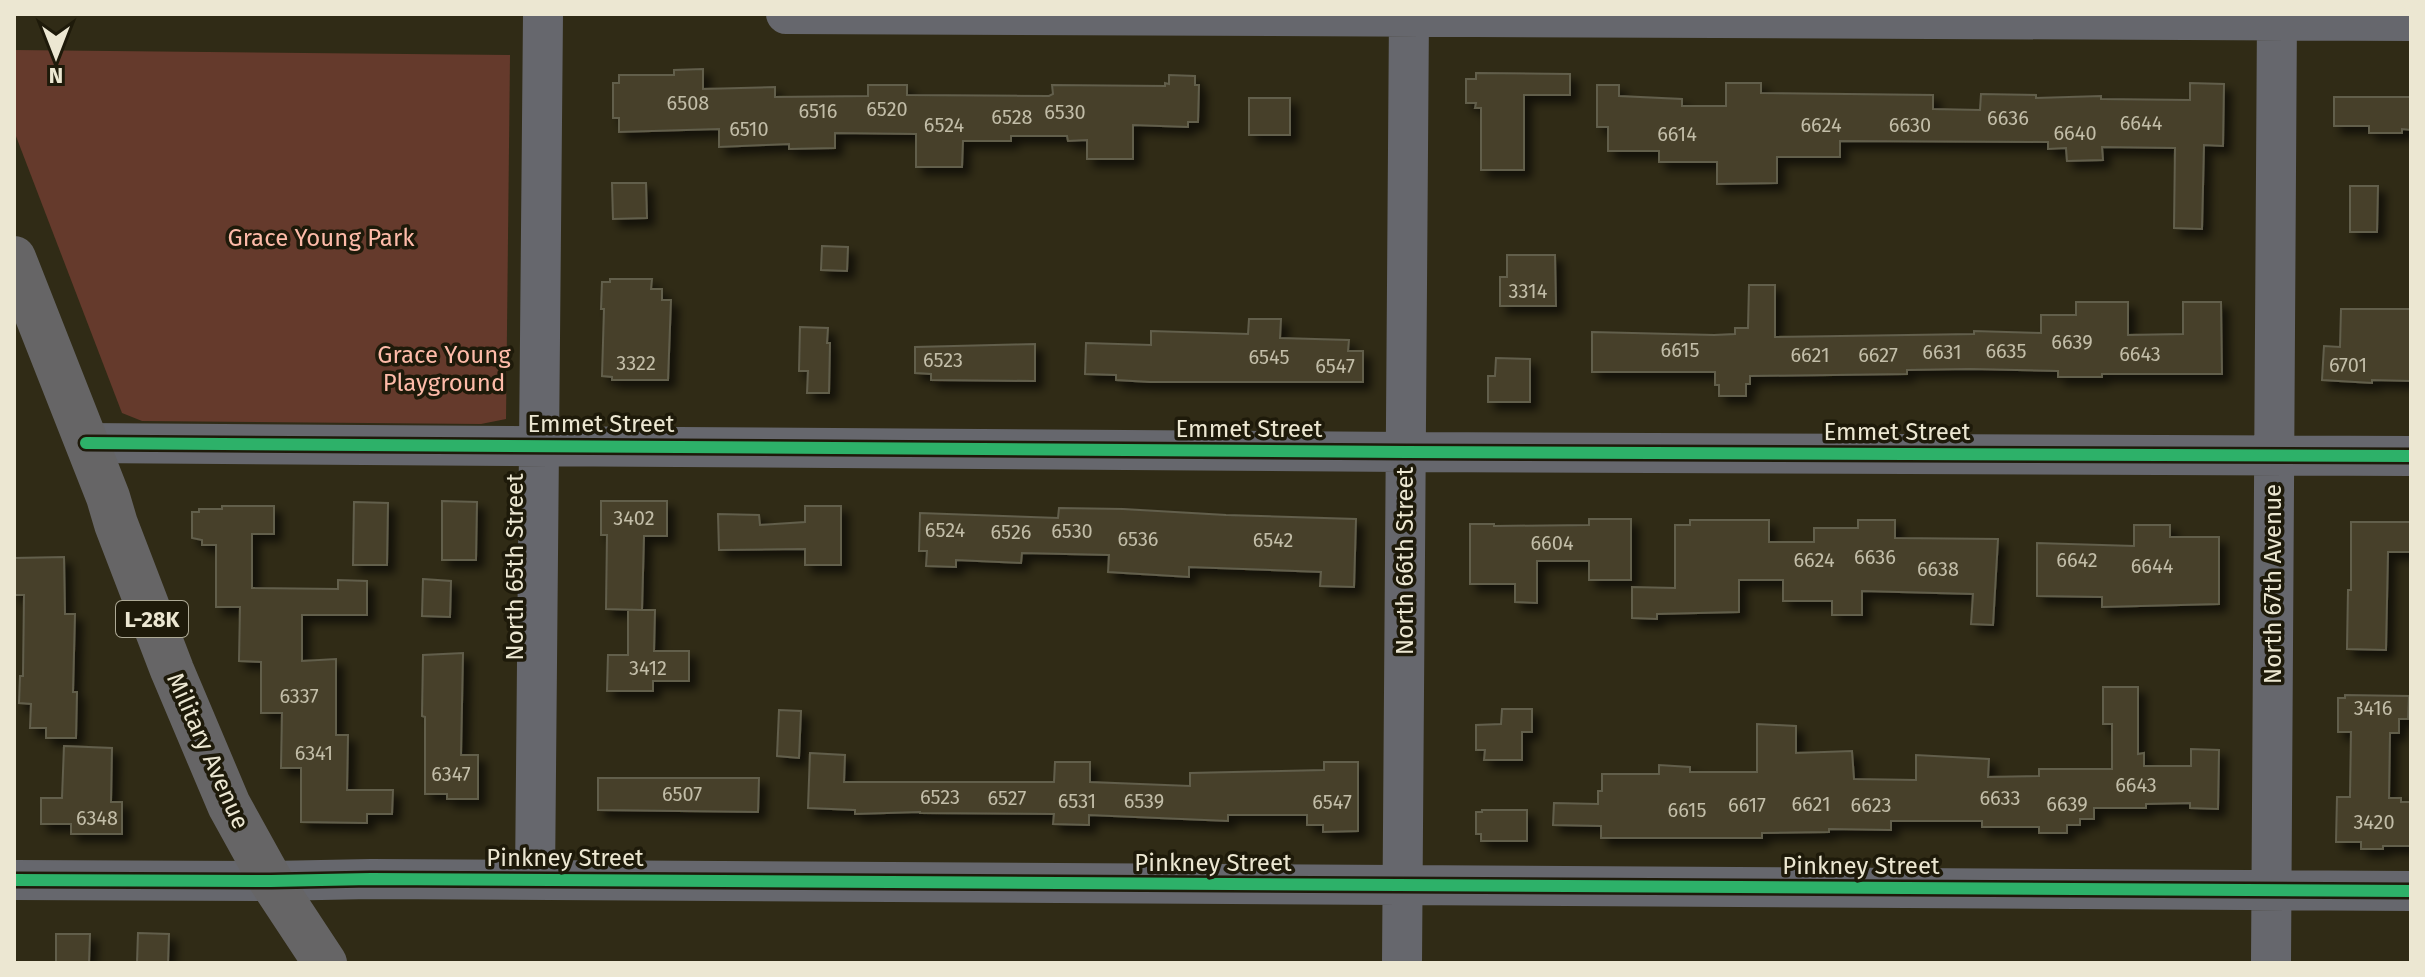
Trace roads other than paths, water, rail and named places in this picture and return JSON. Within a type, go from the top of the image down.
[{"type":"main road","name":"Military Avenue","points":[[14,258],[177,683],[229,805],[319,959]]},
{"type":"street","name":"North 65th Street","points":[[535,880],[543,14]]},
{"type":"street","points":[[786,14],[2277,17],[2411,21]]},
{"type":"street","name":"North 66th Street","points":[[1402,963],[1409,16]]},
{"type":"street","name":"North 67th Avenue","points":[[2271,963],[2277,17]]},
{"type":"street","name":"Emmet Street","points":[[86,443],[2411,456]]},
{"type":"street","name":"Pinkney Street","points":[[14,880],[2411,891]]},
{"type":"park label","name":"Grace Young Park","points":[[321,238]]},
{"type":"park label","name":"Grace Young Playground","points":[[444,369]]}]
